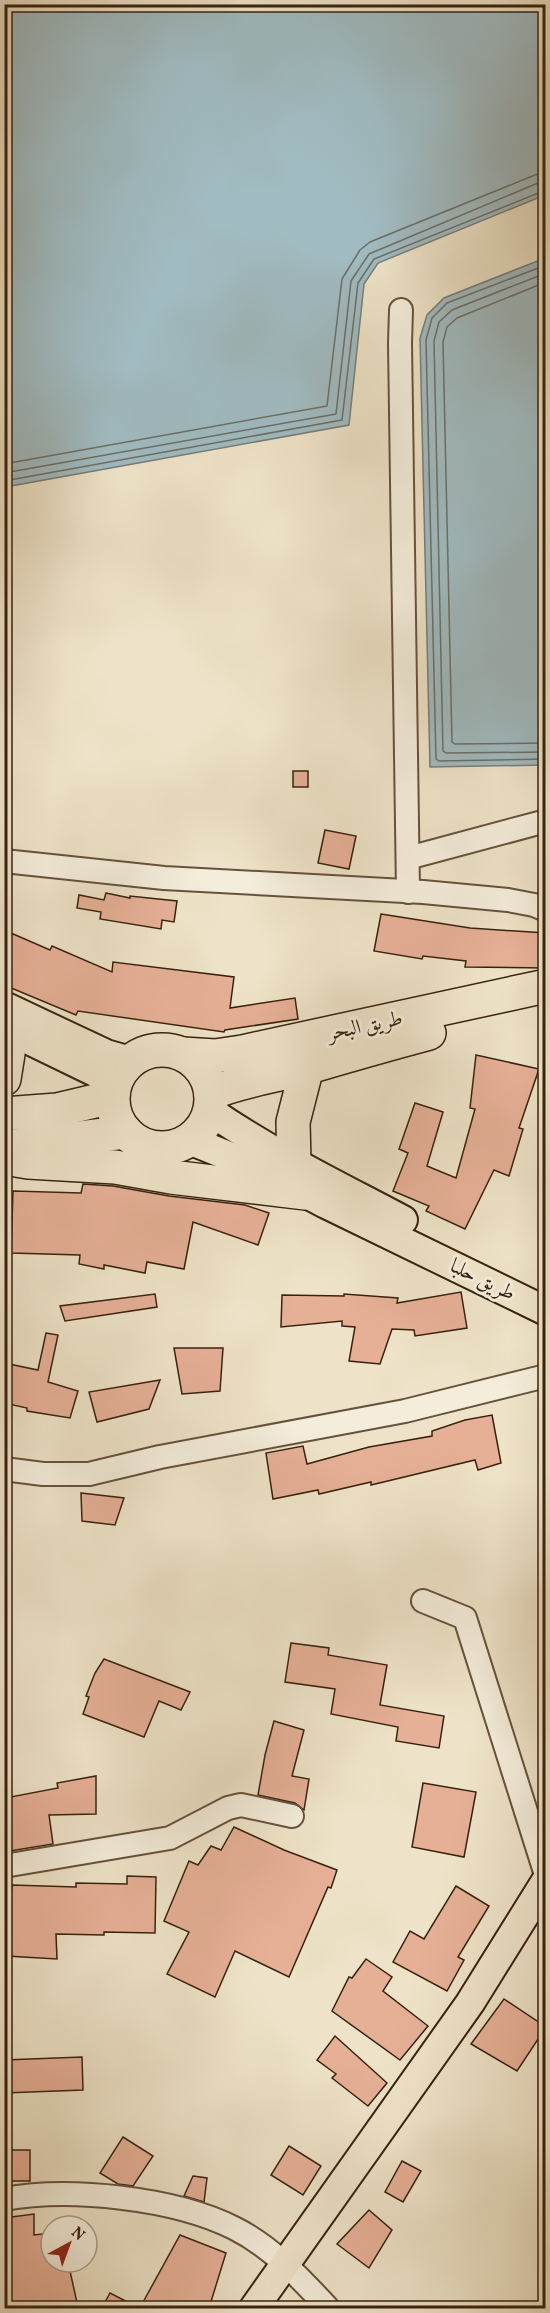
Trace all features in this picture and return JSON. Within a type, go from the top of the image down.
[{"type":"highway","name":"طريق البحر","points":[[183,1054],[215,1056],[242,1052],[545,991]]},
{"type":"highway","name":"طريق البحر","points":[[210,1102],[235,1083],[307,1067],[545,991]]},
{"type":"highway","points":[[4,1038],[8,1054],[4,1079]]},
{"type":"highway","points":[[4,1114],[57,1110],[119,1081],[146,1052],[165,1050],[183,1054],[202,1070],[210,1102],[202,1127],[189,1140],[173,1147],[156,1148],[139,1143],[126,1132],[116,1116],[119,1081]]},
{"type":"highway","points":[[294,1163],[293,1122],[307,1067]]},
{"type":"highway","points":[[4,1147],[126,1132]]},
{"type":"highway","points":[[4,1158],[28,1162],[115,1167],[171,1177],[305,1193]]},
{"type":"main road","points":[[4,1006],[105,1054],[119,1081]]},
{"type":"main road","points":[[4,1028],[97,1073],[119,1081]]},
{"type":"main road","name":"طريق حلبا","points":[[210,1102],[294,1163],[466,1255],[505,1279],[539,1307]]},
{"type":"main road","name":"طريق حلبا","points":[[189,1140],[256,1167],[539,1307]]},
{"type":"main road","points":[[254,2308],[470,2003],[546,1881]]},
{"type":"street","points":[[401,310],[408,892]]},
{"type":"street","points":[[408,858],[546,821]]},
{"type":"street","points":[[4,861],[164,878],[508,900],[546,910]]},
{"type":"street","points":[[4,1469],[43,1474],[89,1474],[160,1457],[405,1411],[546,1376]]},
{"type":"street","points":[[423,1601],[465,1618],[546,1875]]},
{"type":"street","points":[[4,1866],[170,1838],[228,1808],[241,1805],[292,1816]]},
{"type":"street","points":[[4,2199],[54,2195],[106,2197],[192,2211],[235,2229],[286,2263],[328,2308]]},
{"type":"water","points":[[5,4],[545,5],[545,195],[378,263],[364,284],[349,425],[5,487]]},
{"type":"water","points":[[545,258],[545,765],[430,767],[420,338],[427,315],[444,298]]},
{"type":"building","points":[[293,771],[308,771],[308,787],[293,787]]},
{"type":"building","points":[[325,830],[356,836],[349,869],[318,863]]},
{"type":"building","points":[[106,893],[130,898],[130,896],[177,901],[174,922],[162,920],[161,929],[100,919],[101,912],[77,908],[79,895],[104,900]]},
{"type":"building","points":[[381,914],[470,928],[546,933],[546,968],[465,967],[466,961],[423,956],[422,959],[374,951]]},
{"type":"building","points":[[4,930],[50,950],[52,946],[112,972],[113,962],[234,977],[230,1008],[295,998],[298,1019],[224,1032],[78,1011],[76,1015],[4,985]]},
{"type":"building","points":[[476,1055],[539,1069],[519,1128],[523,1129],[509,1176],[494,1170],[465,1229],[426,1211],[429,1206],[393,1191],[408,1153],[399,1149],[415,1103],[443,1112],[427,1166],[456,1178],[475,1109],[470,1108]]},
{"type":"building","points":[[83,1184],[113,1186],[169,1196],[245,1205],[269,1213],[258,1245],[193,1222],[184,1269],[147,1262],[145,1273],[104,1265],[104,1269],[79,1264],[80,1255],[11,1253],[13,1191],[81,1193]]},
{"type":"building","points":[[461,1292],[467,1328],[415,1336],[414,1330],[392,1329],[380,1364],[349,1361],[355,1327],[342,1326],[342,1321],[281,1327],[282,1295],[344,1296],[344,1294],[398,1298],[397,1303]]},
{"type":"building","points":[[155,1294],[157,1307],[65,1321],[60,1306]]},
{"type":"building","points":[[46,1333],[58,1335],[48,1382],[78,1391],[70,1418],[27,1411],[27,1408],[4,1403],[4,1363],[38,1370]]},
{"type":"building","points":[[174,1348],[223,1348],[220,1391],[182,1394]]},
{"type":"building","points":[[160,1380],[149,1409],[97,1422],[89,1392]]},
{"type":"building","points":[[492,1415],[501,1463],[478,1470],[475,1460],[371,1485],[371,1482],[319,1494],[318,1490],[273,1499],[266,1453],[303,1446],[307,1464],[369,1447],[432,1436],[432,1431],[465,1420]]},
{"type":"building","points":[[81,1493],[124,1498],[115,1525],[82,1521]]},
{"type":"building","points":[[291,1643],[329,1648],[328,1655],[387,1665],[380,1705],[444,1716],[439,1748],[396,1741],[398,1727],[331,1714],[335,1689],[285,1682]]},
{"type":"building","points":[[104,1659],[190,1692],[181,1710],[159,1701],[144,1737],[83,1714],[89,1697],[86,1696],[95,1673]]},
{"type":"building","points":[[274,1721],[304,1730],[292,1776],[309,1779],[304,1810],[295,1803],[258,1795]]},
{"type":"building","points":[[96,1776],[96,1814],[49,1815],[53,1844],[10,1851],[5,1798],[58,1788],[57,1783]]},
{"type":"building","points":[[423,1783],[476,1792],[464,1857],[412,1847]]},
{"type":"building","points":[[234,1827],[284,1850],[337,1870],[331,1888],[328,1887],[289,1977],[235,1951],[215,1997],[167,1974],[189,1932],[164,1921],[189,1861],[198,1865],[211,1846],[221,1850]]},
{"type":"building","points":[[127,1876],[156,1877],[155,1933],[56,1934],[57,1959],[6,1956],[12,1885],[76,1887],[76,1883],[127,1884]]},
{"type":"building","points":[[456,1886],[489,1906],[458,1957],[464,1960],[447,1991],[393,1962],[410,1931],[424,1939]]},
{"type":"building","points":[[366,1959],[392,1977],[383,1991],[428,2026],[400,2060],[332,2011],[349,1977],[352,1978]]},
{"type":"building","points":[[504,1999],[546,2027],[517,2071],[471,2044]]},
{"type":"building","points":[[335,2036],[387,2083],[368,2106],[332,2078],[336,2074],[317,2060]]},
{"type":"building","points":[[82,2057],[83,2090],[4,2093],[4,2060]]},
{"type":"building","points":[[123,2137],[153,2156],[133,2186],[118,2184],[100,2173]]},
{"type":"building","points":[[289,2146],[321,2166],[303,2195],[271,2175]]},
{"type":"building","points":[[4,2150],[30,2150],[30,2181],[4,2181]]},
{"type":"building","points":[[402,2161],[421,2171],[403,2202],[385,2192]]},
{"type":"building","points":[[193,2176],[207,2178],[204,2202],[184,2196]]},
{"type":"building","points":[[369,2210],[392,2230],[369,2268],[337,2244]]},
{"type":"building","points":[[34,2214],[34,2235],[39,2234],[39,2274],[71,2274],[78,2307],[4,2308],[4,2218]]},
{"type":"building","points":[[180,2235],[226,2253],[209,2308],[152,2308],[142,2304]]},
{"type":"building","points":[[110,2293],[139,2308],[102,2308]]}]
